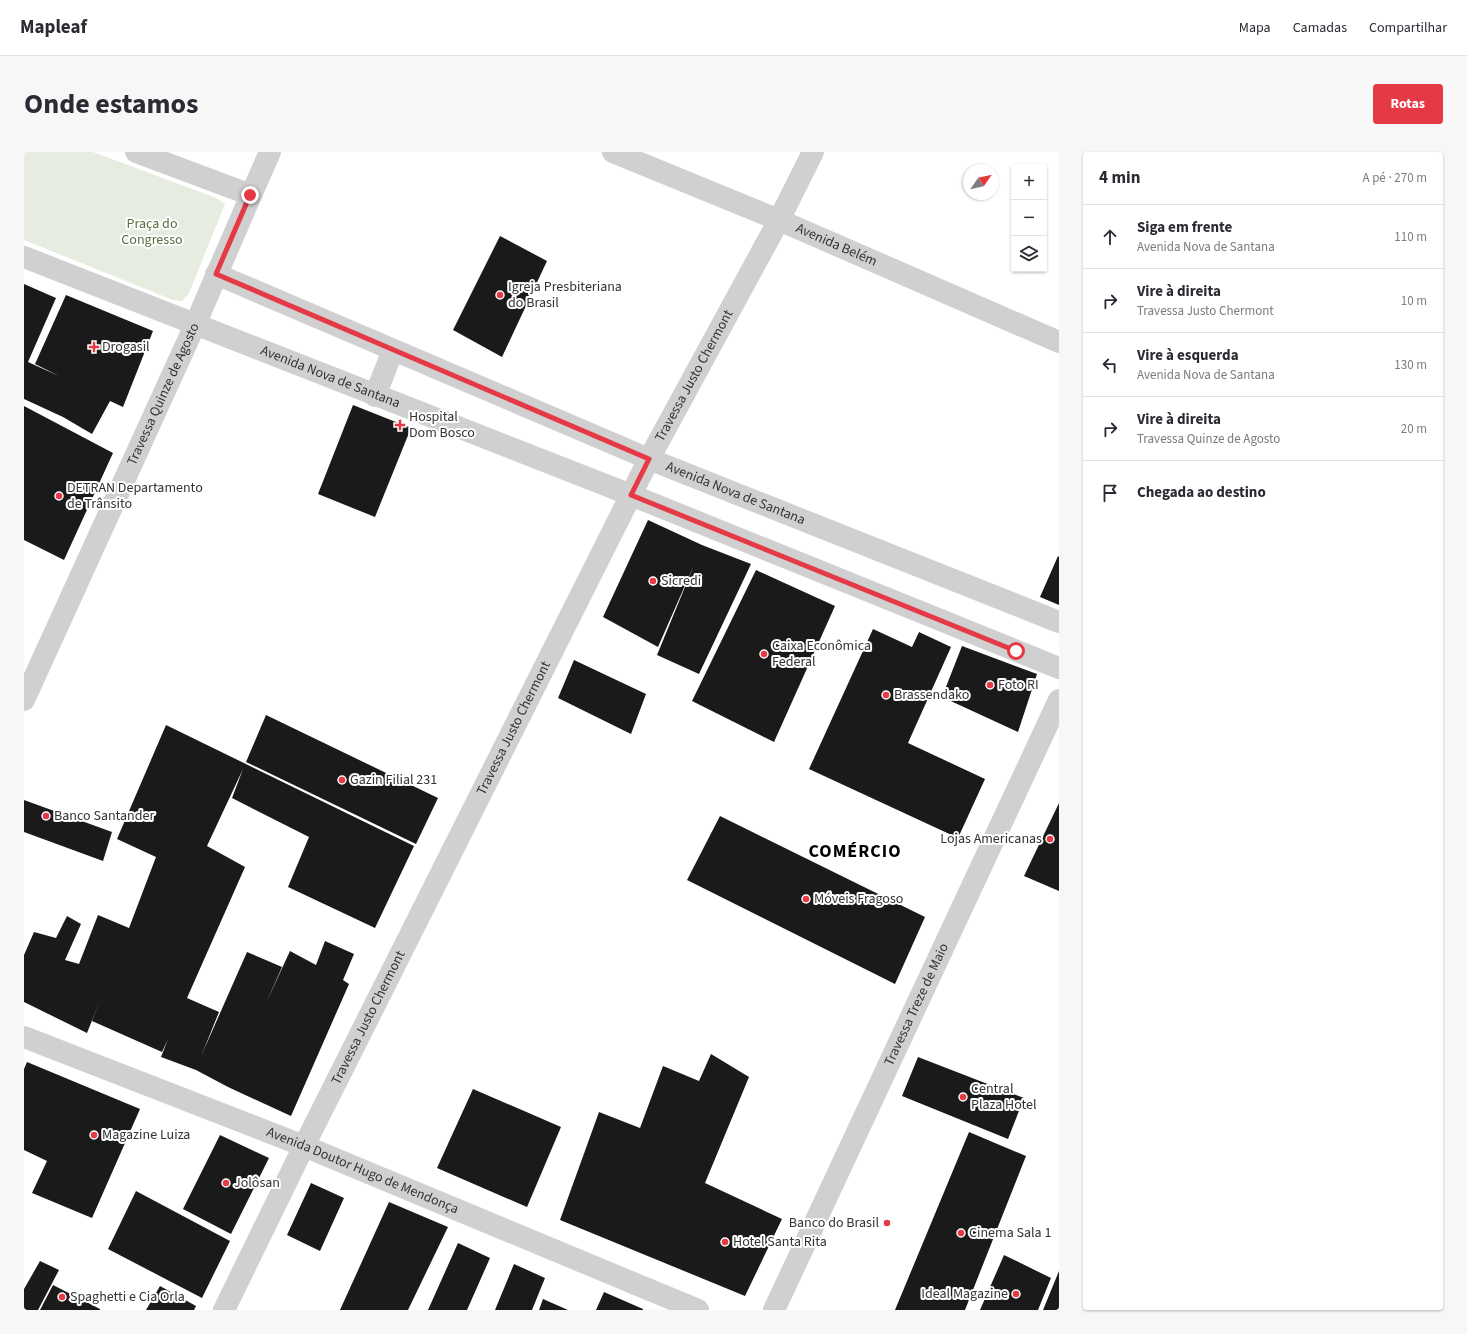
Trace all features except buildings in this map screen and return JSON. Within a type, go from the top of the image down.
[{"type":"street","points":[[136,152],[250,195]]},
{"type":"street","name":"Travessa Quinze de Agosto","points":[[24,700],[195,325],[250,195],[270,152]]},
{"type":"street","name":"Avenida Belém","points":[[613,152],[779,220],[1059,342]]},
{"type":"street","name":"Travessa Justo Chermont","points":[[224,1310],[304,1146],[649,459],[779,220],[813,152]]},
{"type":"street","name":"Avenida Nova de Santana","points":[[24,257],[375,396],[631,495],[1059,668]]},
{"type":"street","name":"Avenida Nova de Santana","points":[[216,274],[649,459],[1059,622]]},
{"type":"street","points":[[375,396],[393,350]]},
{"type":"street","name":"Travessa Treze de Maio","points":[[774,1310],[1059,700]]},
{"type":"street","name":"Avenida Doutor Hugo de Mendonça","points":[[24,1038],[304,1146],[698,1310]]},
{"type":"green space","name":"Praça do Congresso","points":[[24,152],[93,152],[216,198],[225,204],[189,293],[182,301],[173,300],[24,240]]},
{"type":"place","name":"Igreja Presbiteriana do Brasil","points":[[500,295]]},
{"type":"place","name":"Drogasil","points":[[94,347]]},
{"type":"place","name":"Hospital Dom Bosco","points":[[400,425]]},
{"type":"place","name":"DETRAN Departamento de Trânsito","points":[[59,496]]},
{"type":"place","name":"Sicredi","points":[[653,581]]},
{"type":"place","name":"Caixa Econômica Federal","points":[[764,654]]},
{"type":"place","name":"Foto RI","points":[[990,685]]},
{"type":"place","name":"Brassendako","points":[[886,695]]},
{"type":"place","name":"Gazin Filial 231","points":[[342,780]]},
{"type":"place","name":"Banco Santander","points":[[46,816]]},
{"type":"place","name":"Lojas Americanas","points":[[1050,839]]},
{"type":"place","name":"Móveis Fragoso","points":[[806,899]]},
{"type":"place","name":"Central Plaza Hotel","points":[[963,1097]]},
{"type":"place","name":"Magazine Luiza","points":[[94,1135]]},
{"type":"place","name":"Jolôsan","points":[[226,1183]]},
{"type":"place","name":"Banco do Brasil","points":[[887,1223]]},
{"type":"place","name":"Cinema Sala 1","points":[[961,1233]]},
{"type":"place","name":"Hotel Santa Rita","points":[[725,1242]]},
{"type":"place","name":"Ideal Magazine","points":[[1016,1294]]},
{"type":"place","name":"Spaghetti e Cia Orla","points":[[62,1297]]},
{"type":"district","name":"COMÉRCIO","points":[[855,851]]},
{"type":"route","points":[[250,195],[216,274],[649,459],[631,495],[1016,651]]}]
